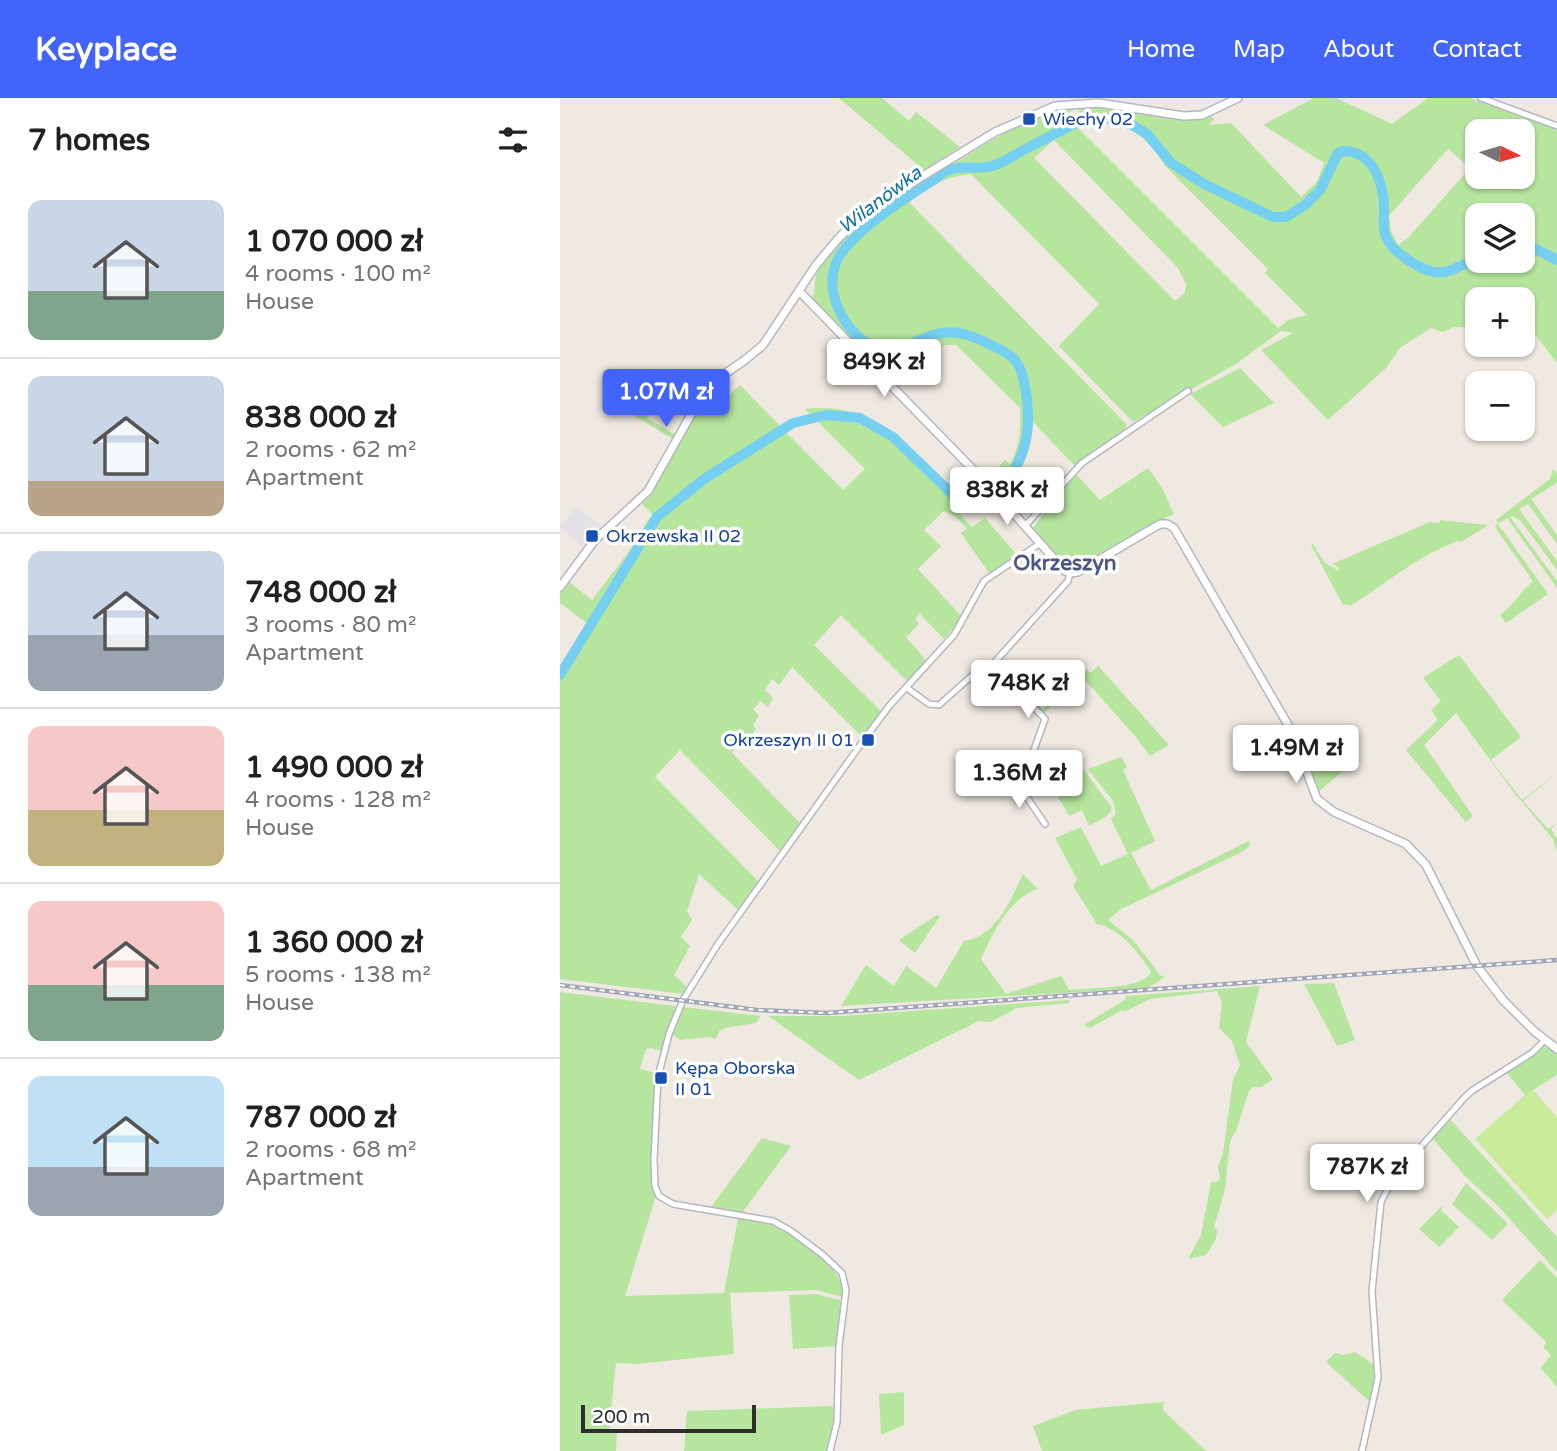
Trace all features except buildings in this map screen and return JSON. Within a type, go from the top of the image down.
[{"type":"street","points":[[1481,98],[1557,126]]},
{"type":"street","points":[[560,587],[595,540],[648,491],[707,386],[763,345],[837,240],[864,212],[995,132],[1055,106],[1086,103],[1171,114],[1202,115],[1234,100]]},
{"type":"street","points":[[799,291],[992,490],[1057,564],[1070,573],[1079,572],[1157,526],[1172,526],[1291,730],[1317,799],[1327,808],[1406,844],[1413,850],[1426,865],[1477,966],[1503,1000],[1557,1049]]},
{"type":"street","points":[[1025,526],[1082,463],[1188,391]]},
{"type":"street","points":[[830,1451],[836,1422],[839,1346],[846,1290],[842,1273],[823,1255],[773,1221],[673,1204],[659,1196],[655,1186],[654,1160],[658,1077],[669,1034],[683,1000],[699,972],[863,741],[954,635],[984,580],[1039,544]]},
{"type":"street","points":[[907,688],[929,704],[937,706],[984,665],[993,664],[1068,581],[1070,573]]},
{"type":"street","points":[[993,664],[1045,719],[1021,786],[1045,824]]},
{"type":"street","points":[[1362,1451],[1378,1378],[1372,1291],[1380,1210],[1384,1195],[1409,1160],[1465,1097],[1532,1053],[1545,1040]]},
{"type":"shaded area","points":[[577,507],[600,525],[582,546],[560,527]]},
{"type":"green space","points":[[839,98],[882,98],[909,121],[916,112],[960,147],[924,170]]},
{"type":"green space","points":[[1314,98],[1336,98],[1392,124],[1428,98],[1470,98],[1531,119],[1465,119],[1465,164],[1448,149],[1389,216],[1391,231],[1398,245],[1408,238],[1465,174],[1465,189],[1535,189],[1535,120],[1557,128],[1557,363],[1535,335],[1535,287],[1465,287],[1465,327],[1454,327],[1443,332],[1431,328],[1400,348],[1386,368],[1328,420],[1261,350],[1293,333],[1281,331],[1236,364],[1133,422],[1059,346],[1099,304],[971,174],[953,177],[922,190],[908,201],[1127,425],[1074,465],[1033,422],[1025,461],[1001,493],[987,480],[1005,460],[1010,464],[1019,437],[1020,408],[956,345],[945,345],[921,360],[875,361],[811,299],[816,276],[822,264],[841,241],[868,217],[1006,132],[1050,111],[1070,108],[1077,127],[1278,328],[1290,319],[1307,315],[1265,273],[1268,269],[1165,166],[1141,137],[1109,122],[1083,124],[1078,107],[1114,108],[1178,120],[1212,116],[1214,120],[1208,125],[1231,123],[1301,197],[1317,182],[1324,163],[1263,125]],"holes":[[[1054,140],[1178,268],[1186,284],[1185,293],[1175,301],[1034,158]]]},
{"type":"green space","points":[[1240,368],[1274,403],[1223,427],[1190,394]]},
{"type":"green space","points":[[622,377],[651,400],[645,409],[650,413],[647,418],[676,435],[673,439],[630,413],[641,399],[619,380]]},
{"type":"green space","points":[[718,383],[729,395],[740,385],[843,490],[865,469],[805,409],[841,410],[875,421],[953,488],[972,493],[978,492],[982,486],[993,496],[968,500],[954,496],[949,503],[972,527],[985,518],[1018,556],[989,573],[961,533],[967,529],[955,516],[944,511],[924,530],[941,546],[918,569],[962,617],[944,639],[920,614],[915,619],[919,624],[906,637],[926,660],[908,682],[841,615],[814,645],[881,711],[862,737],[792,667],[779,685],[772,679],[765,690],[773,698],[768,707],[761,701],[753,709],[759,716],[753,725],[756,729],[752,735],[740,739],[732,753],[800,823],[780,851],[680,750],[655,777],[758,881],[738,910],[699,874],[687,911],[692,920],[681,937],[690,946],[674,975],[686,986],[684,994],[560,979],[560,670],[588,624],[560,603],[560,592],[568,581],[592,600],[627,554],[652,514],[642,504],[649,497],[706,392]]},
{"type":"green space","points":[[1148,468],[1162,488],[1174,514],[1151,524],[1077,567],[1067,566],[1044,544],[1033,528],[1075,473],[1100,500]]},
{"type":"green space","points":[[1553,469],[1557,473],[1557,483],[1531,499],[1557,535],[1557,544],[1528,504],[1520,508],[1557,561],[1557,570],[1521,521],[1510,517],[1557,581],[1557,588],[1507,518],[1498,524],[1548,594],[1506,623],[1500,615],[1533,581],[1495,527],[1498,523],[1496,520],[1550,479]]},
{"type":"green space","points":[[1440,520],[1488,525],[1461,542],[1443,547],[1416,562],[1350,606],[1343,605],[1311,545],[1313,544],[1325,563],[1339,571],[1338,567],[1332,564],[1430,522],[1440,523]]},
{"type":"green space","points":[[1459,655],[1521,737],[1491,760],[1522,800],[1557,773],[1523,801],[1548,829],[1557,823],[1551,829],[1557,839],[1557,851],[1553,839],[1512,790],[1456,713],[1424,745],[1473,816],[1466,822],[1406,750],[1438,720],[1431,710],[1441,701],[1423,678]]},
{"type":"green space","points":[[1099,665],[1169,745],[1150,756],[1086,681],[1073,693],[1069,689],[1044,713],[1040,709],[1045,708],[1087,670],[1090,673]]},
{"type":"green space","points":[[1320,743],[1342,772],[1318,792],[1305,753]]},
{"type":"green space","points":[[1121,757],[1127,767],[1123,770],[1155,841],[1131,853],[1151,890],[1249,841],[1250,846],[1121,909],[1108,920],[1134,941],[1160,975],[1165,977],[1148,988],[841,1006],[866,965],[894,986],[906,966],[936,988],[964,941],[985,933],[1001,916],[1023,874],[1038,889],[1010,908],[981,959],[1006,994],[1061,976],[1069,990],[1126,985],[1146,978],[1151,973],[1150,970],[1133,948],[1121,935],[1097,924],[1073,886],[1077,879],[1055,838],[1081,827],[1101,866],[1128,854],[1111,819],[1116,814],[1113,801],[1088,769]]},
{"type":"green space","points":[[1084,770],[1112,808],[1106,816],[1089,826],[1082,810],[1069,816],[1056,793]]},
{"type":"green space","points":[[937,915],[940,916],[915,953],[899,940]]},
{"type":"green space","points":[[1334,983],[1355,1040],[1337,1046],[1304,984]]},
{"type":"green space","points":[[1260,986],[1246,1042],[1273,1079],[1262,1087],[1253,1087],[1249,1091],[1230,1141],[1225,1189],[1214,1227],[1217,1231],[1216,1239],[1206,1255],[1188,1259],[1201,1235],[1211,1182],[1217,1182],[1220,1178],[1218,1167],[1223,1153],[1233,1080],[1240,1065],[1232,1041],[1219,1028],[1222,1002],[1217,991],[1150,999],[1124,1012],[1122,1010],[1090,1028],[1084,1025],[1126,999],[1126,996]]},
{"type":"green space","points":[[560,992],[675,1006],[661,1051],[646,1049],[640,1069],[656,1073],[652,1147],[655,1199],[625,1296],[724,1293],[738,1218],[776,1225],[797,1236],[829,1264],[841,1286],[842,1297],[816,1290],[730,1293],[734,1354],[636,1364],[616,1363],[609,1429],[617,1430],[616,1451],[560,1451]]},
{"type":"green space","points":[[1069,1000],[1069,1003],[1017,1008],[991,1022],[979,1021],[859,1080],[768,1016],[841,1016]]},
{"type":"green space","points":[[683,1007],[761,1016],[756,1023],[719,1031],[716,1039],[709,1037],[680,1040],[672,1034]]},
{"type":"green space","points":[[1543,1047],[1557,1054],[1557,1075],[1525,1095],[1506,1072]]},
{"type":"green space","points":[[1532,1089],[1557,1117],[1557,1210],[1547,1219],[1475,1139]]},
{"type":"green space","points":[[1449,1118],[1557,1237],[1557,1272],[1432,1138]]},
{"type":"green space","points":[[762,1138],[791,1146],[742,1213],[711,1207]]},
{"type":"green space","points":[[1466,1183],[1508,1224],[1492,1240],[1452,1204]]},
{"type":"green space","points":[[1443,1205],[1441,1210],[1459,1227],[1439,1247],[1419,1229]]},
{"type":"green space","points":[[1540,1260],[1557,1278],[1557,1387],[1541,1368],[1551,1355],[1543,1347],[1545,1341],[1502,1300]]},
{"type":"green space","points":[[816,1294],[840,1300],[842,1303],[837,1346],[793,1349],[789,1295]]},
{"type":"green space","points":[[1355,1352],[1376,1366],[1371,1403],[1326,1362],[1335,1353],[1343,1355]]},
{"type":"green space","points":[[904,1392],[904,1425],[881,1435],[879,1394]]},
{"type":"green space","points":[[1164,1402],[1163,1410],[1206,1451],[1042,1451],[1033,1426],[1075,1410]]},
{"type":"green space","points":[[832,1406],[832,1432],[827,1451],[684,1451],[687,1411]]},
{"type":"waterway","name":"Wilanówka","points":[[560,675],[657,517],[704,479],[793,423],[826,415],[860,418],[893,437],[951,493],[961,496],[990,492],[1012,474],[1027,436],[1028,417],[1023,378],[1015,360],[999,349],[958,333],[936,334],[899,348],[875,347],[863,341],[845,321],[833,293],[832,281],[836,263],[852,241],[878,218],[947,171],[995,165],[1081,120],[1113,119],[1132,125],[1147,134],[1171,163],[1206,185],[1273,217],[1286,217],[1305,205],[1320,190],[1338,153],[1350,152],[1363,157],[1377,174],[1383,196],[1385,234],[1399,253],[1418,266],[1435,272],[1465,264]]},
{"type":"waterway","name":"Wilanówka","points":[[1535,249],[1557,260]]},
{"type":"railway","points":[[560,985],[757,1010],[827,1013],[1557,960]]},
{"type":"place","name":"Wiechy 02","points":[[1029,119]]},
{"type":"place","name":"Okrzewska II 02","points":[[592,536]]},
{"type":"place","name":"Okrzeszyn II 01","points":[[868,740]]},
{"type":"place","name":"Kępa Oborska II 01","points":[[661,1078]]},
{"type":"district","name":"Okrzeszyn","points":[[1065,563]]}]
